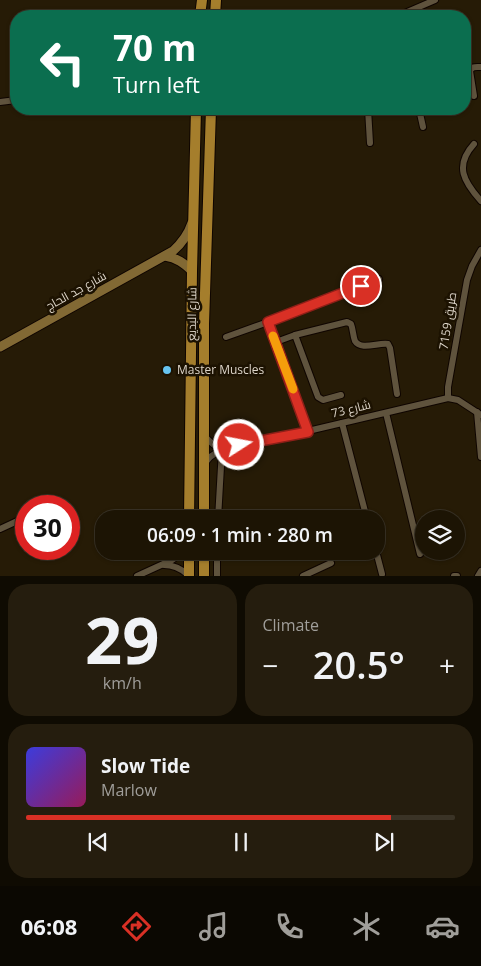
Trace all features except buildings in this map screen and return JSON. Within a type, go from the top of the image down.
[{"type":"main road","name":"شارع البديع","points":[[189,510],[196,115]]},
{"type":"main road","name":"شارع البديع","points":[[204,510],[205,286],[210,115]]},
{"type":"main road","points":[[188,560],[189,576]]},
{"type":"main road","points":[[204,560],[204,576]]},
{"type":"street","points":[[412,10],[434,0]]},
{"type":"street","points":[[471,77],[474,96]]},
{"type":"street","points":[[368,115],[370,143]]},
{"type":"street","points":[[420,115],[423,127]]},
{"type":"street","points":[[474,144],[464,160],[464,175],[468,185],[481,200]]},
{"type":"street","name":"شارع جد الحاج","points":[[0,347],[173,251],[186,238],[193,220]]},
{"type":"street","name":"طريق 7159","points":[[448,398],[448,387],[467,280],[481,250]]},
{"type":"street","points":[[165,256],[177,259],[192,271]]},
{"type":"street","points":[[226,337],[379,279]]},
{"type":"street","points":[[268,322],[308,432]]},
{"type":"street","points":[[276,342],[295,335],[347,322],[351,324],[358,344],[388,344],[396,394]]},
{"type":"street","points":[[295,335],[318,397],[323,400],[341,395]]},
{"type":"street","points":[[448,398],[458,400],[479,414],[481,457]]},
{"type":"street","name":"شارع 73","points":[[204,464],[210,457],[222,449],[308,432],[448,398]]},
{"type":"street","points":[[386,413],[415,533]]},
{"type":"street","points":[[342,423],[365,510]]},
{"type":"street","points":[[204,436],[222,449],[219,510]]},
{"type":"street","points":[[0,529],[15,522]]},
{"type":"street","points":[[137,576],[172,560]]},
{"type":"street","points":[[217,560],[217,576]]},
{"type":"street","points":[[378,560],[382,574]]},
{"type":"street","points":[[302,576],[331,563]]},
{"type":"street","points":[[162,565],[177,567],[189,576]]},
{"type":"street","points":[[478,576],[481,571]]},
{"type":"slow traffic","points":[[273,336],[293,389]]},
{"type":"place","name":"Master Muscles","points":[[167,370]]},
{"type":"route","points":[[239,445],[308,432],[268,322],[361,286]]}]
